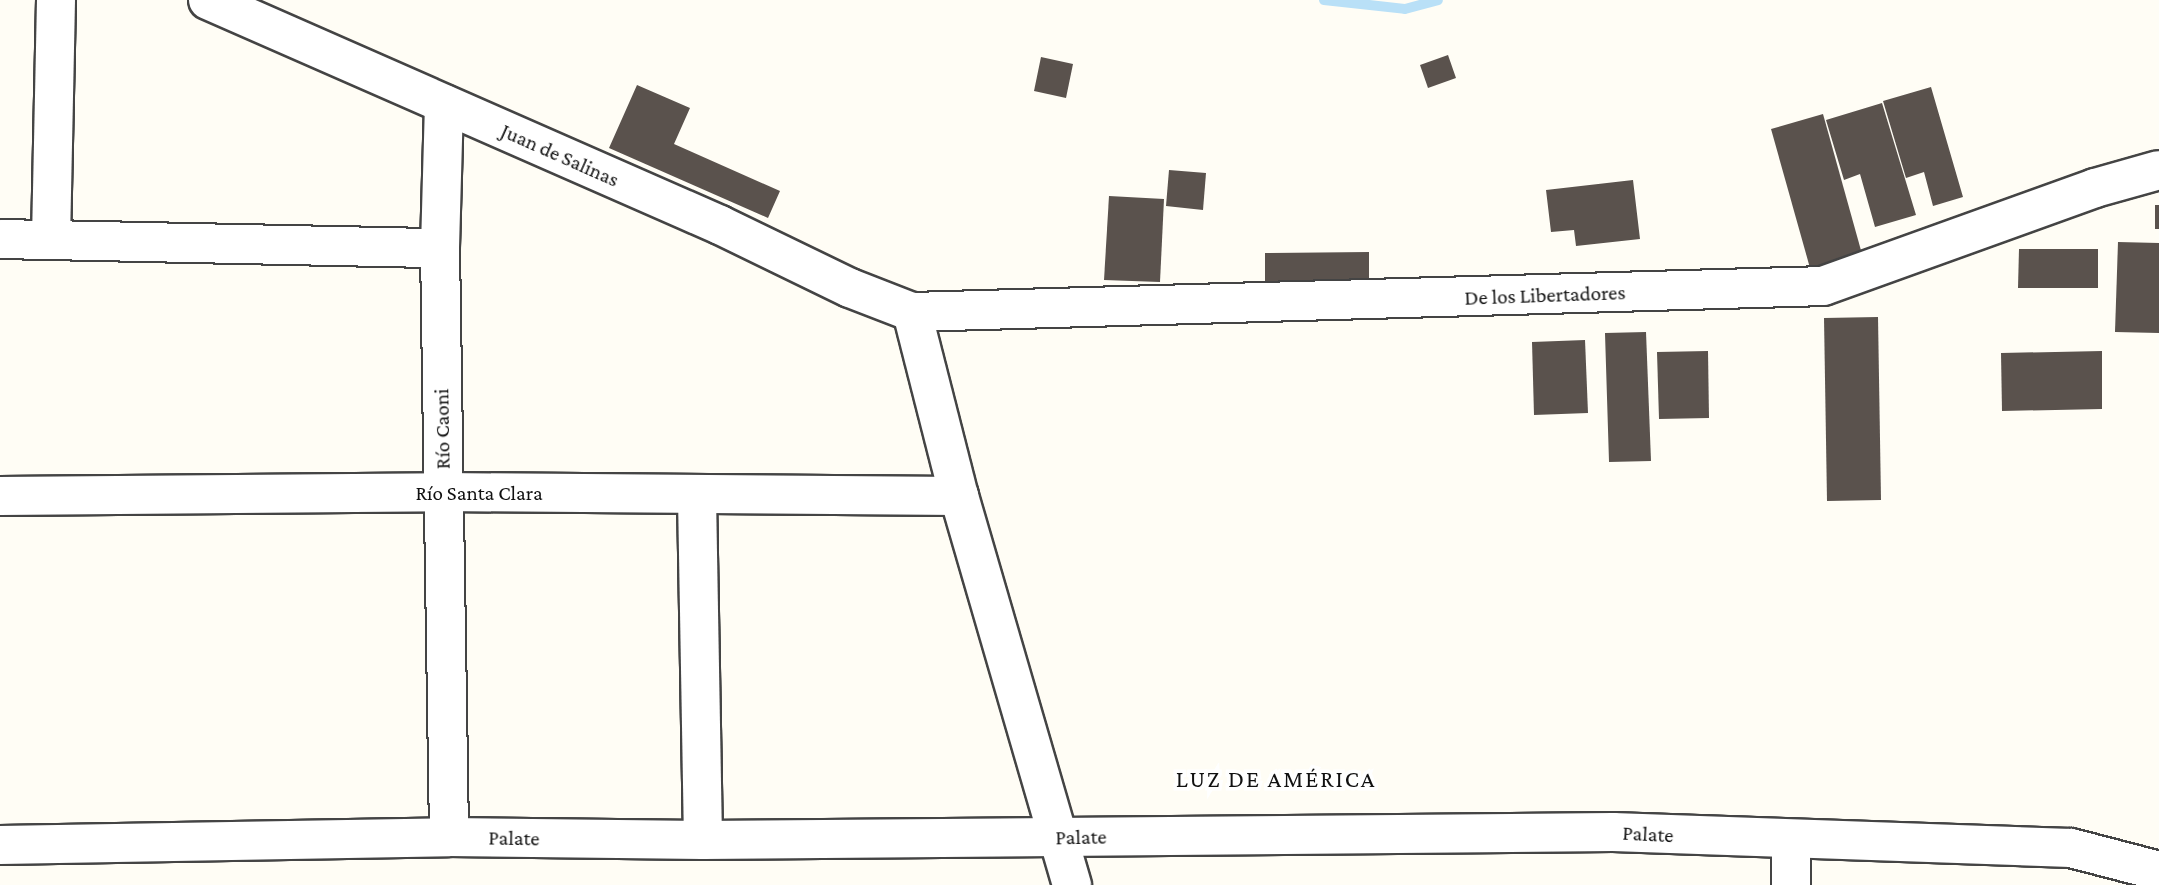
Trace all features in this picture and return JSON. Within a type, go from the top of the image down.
[{"type":"street","points":[[51,239],[56,0]]},
{"type":"street","name":"Juan de Salinas","points":[[208,0],[720,225],[850,288],[912,312]]},
{"type":"street","name":"Río Caoni","points":[[444,104],[440,248],[449,837]]},
{"type":"street","name":"De los Libertadores","points":[[912,312],[1123,309],[1823,286],[2095,188],[2159,170]]},
{"type":"street","points":[[0,239],[440,248]]},
{"type":"street","points":[[912,312],[959,496],[1073,885]]},
{"type":"street","name":"Río Santa Clara","points":[[0,496],[443,492],[959,496]]},
{"type":"street","points":[[697,496],[703,841]]},
{"type":"street","name":"Palate","points":[[0,845],[449,837],[703,841],[1613,832],[1791,841],[2071,848],[2159,871]]},
{"type":"street","points":[[1791,841],[1791,885]]},
{"type":"building","points":[[1448,55],[1456,78],[1428,88],[1420,65]]},
{"type":"building","points":[[1041,57],[1073,64],[1066,98],[1034,91]]},
{"type":"building","points":[[637,85],[690,108],[674,144],[780,191],[768,218],[609,148]]},
{"type":"building","points":[[1931,87],[1963,197],[1933,206],[1924,172],[1906,178],[1883,101]]},
{"type":"building","points":[[1882,103],[1916,215],[1875,227],[1860,174],[1844,180],[1826,120]]},
{"type":"building","points":[[1823,114],[1862,254],[1810,268],[1771,129]]},
{"type":"building","points":[[1169,170],[1206,173],[1203,210],[1166,206]]},
{"type":"building","points":[[1633,180],[1640,239],[1576,246],[1574,230],[1551,232],[1546,190]]},
{"type":"building","points":[[1109,196],[1164,199],[1160,282],[1104,280]]},
{"type":"building","points":[[2155,205],[2159,205],[2159,229],[2155,229]]},
{"type":"building","points":[[2118,242],[2159,243],[2159,333],[2115,332]]},
{"type":"building","points":[[2019,249],[2098,249],[2098,288],[2018,288]]},
{"type":"building","points":[[1369,252],[1369,287],[1265,288],[1265,253]]},
{"type":"building","points":[[1878,317],[1881,500],[1827,501],[1824,318]]},
{"type":"building","points":[[1646,332],[1651,461],[1609,462],[1605,333]]},
{"type":"building","points":[[1585,340],[1588,413],[1534,415],[1532,342]]},
{"type":"building","points":[[1708,351],[1709,418],[1659,419],[1657,352]]},
{"type":"building","points":[[2102,351],[2102,409],[2002,411],[2001,353]]},
{"type":"waterway","name":"Río Santa Clara","points":[[1324,0],[1405,9],[1438,0]]},
{"type":"district","name":"LUZ DE AMÉRICA","points":[[1276,779]]}]
